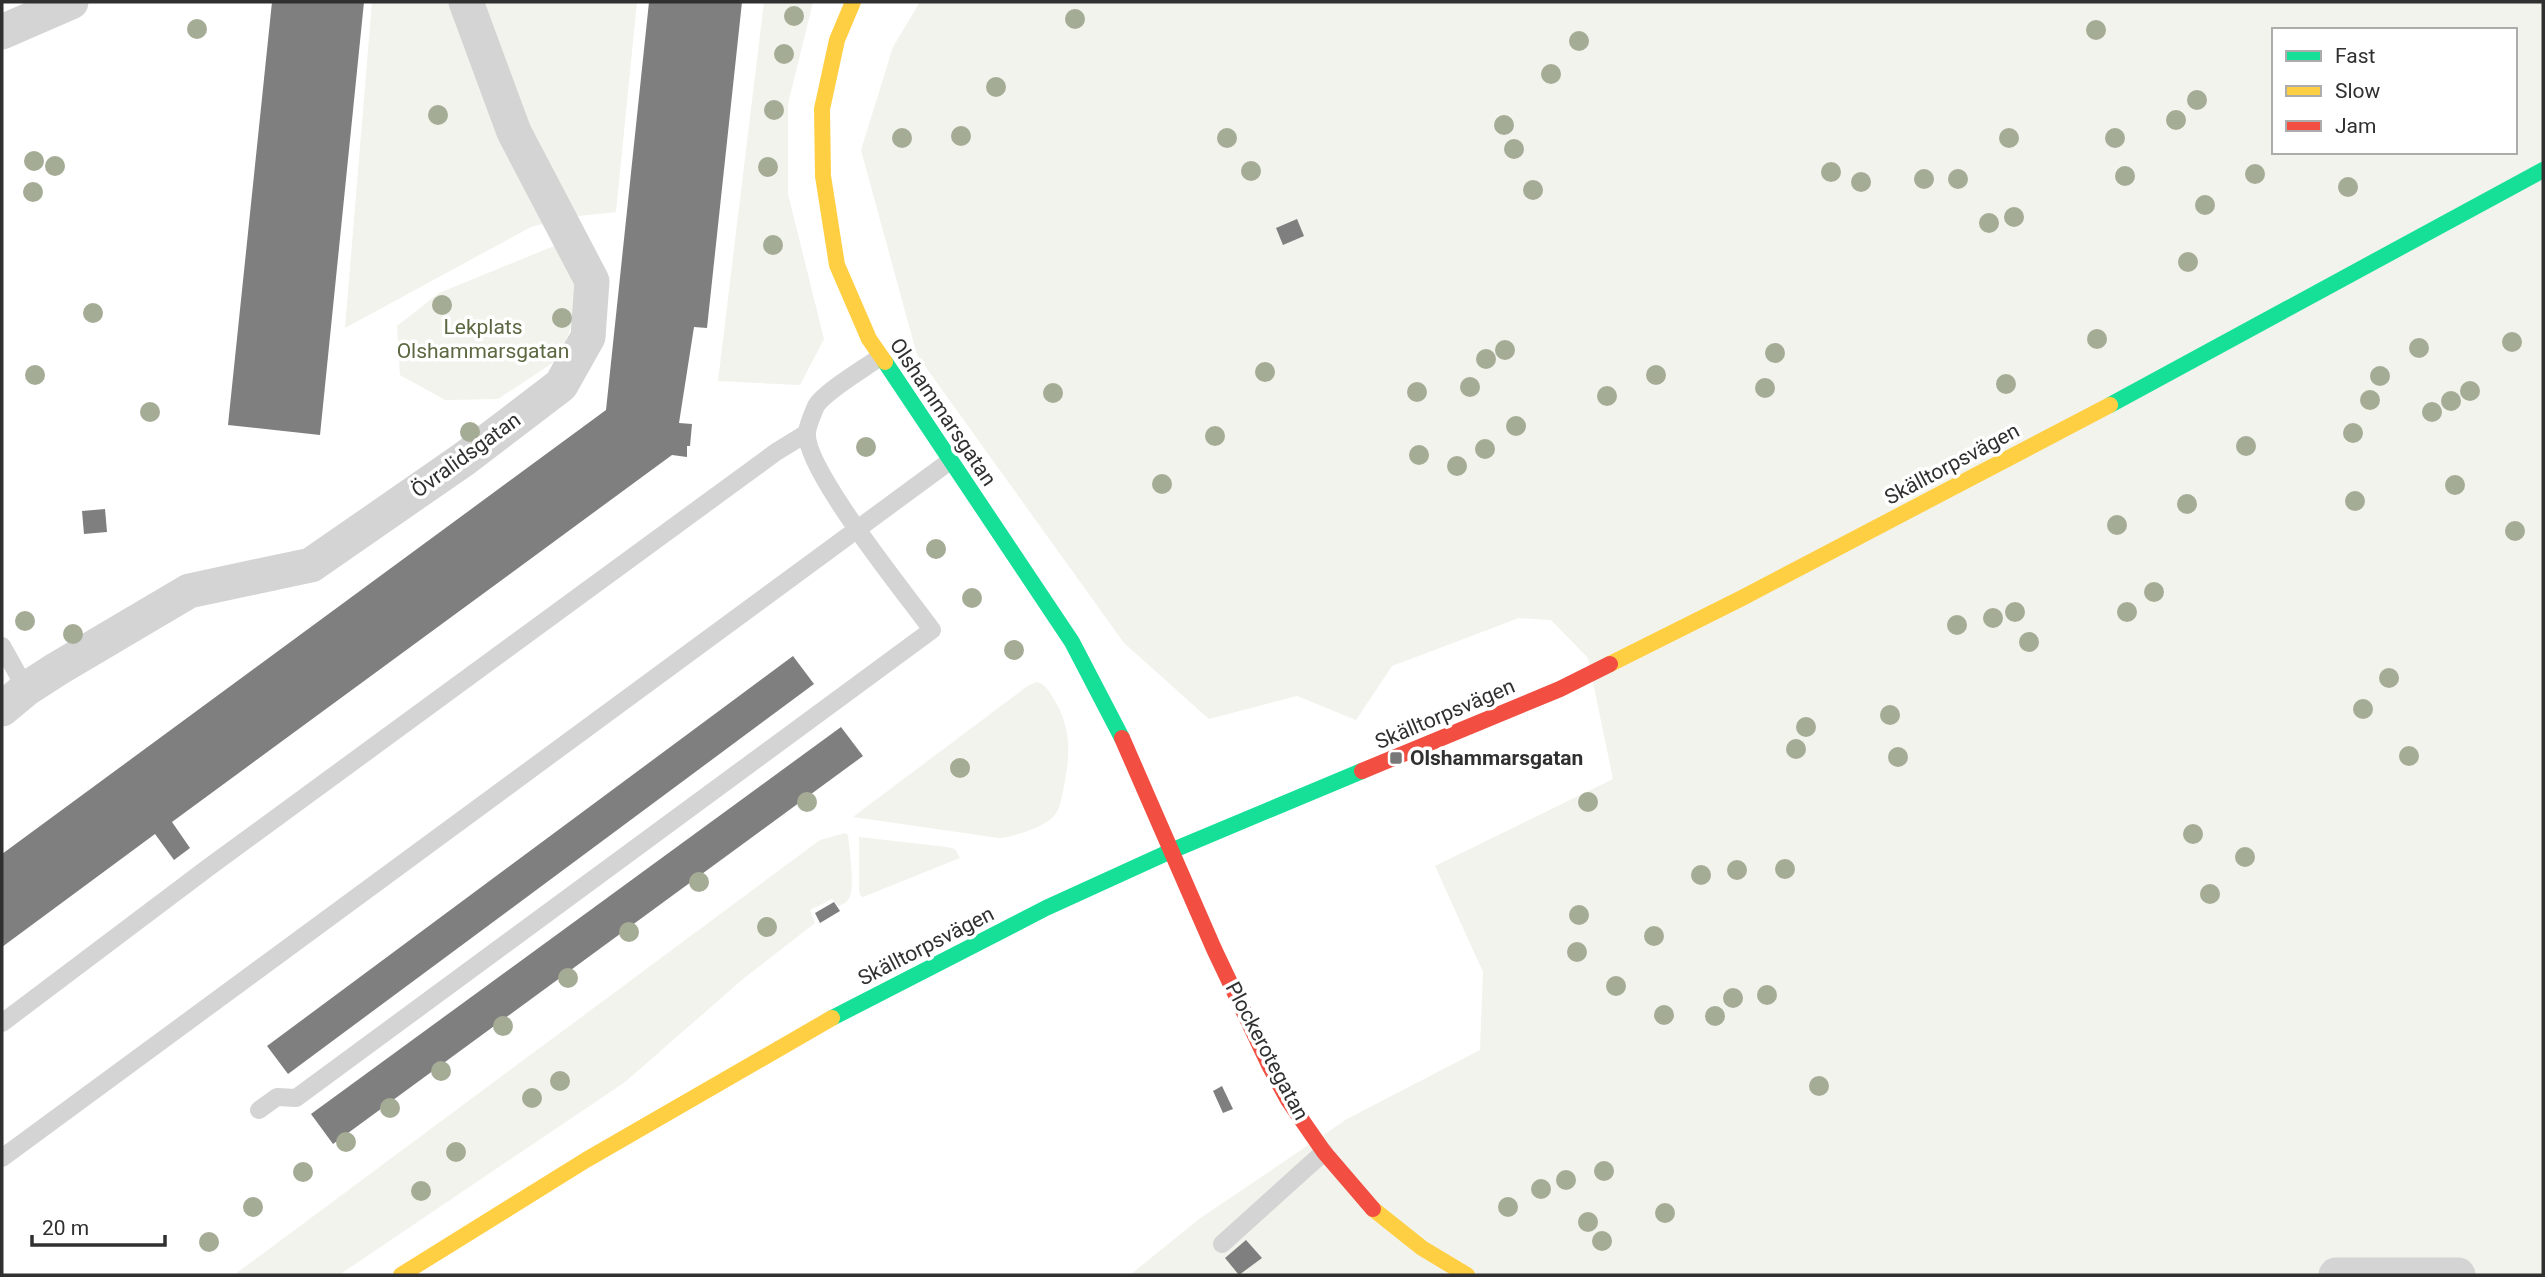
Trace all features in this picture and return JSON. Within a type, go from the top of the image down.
[{"type":"street","points":[[2,32],[71,2]]},
{"type":"street","name":"Övralidsgatan","points":[[14,699],[189,591],[311,565],[464,459],[561,385],[588,337],[592,281],[514,132],[466,2]]},
{"type":"street","name":"Olshammarsgatan","points":[[853,2],[837,40],[822,109],[823,176],[837,265],[869,339],[880,357],[1072,642],[1118,730],[1171,851]]},
{"type":"street","name":"Skälltorpsvägen","points":[[401,1275],[586,1160],[804,1032],[1046,908],[1171,851],[1584,677],[1742,598],[2149,384],[2543,170]]},
{"type":"street","name":"Plockerotegatan","points":[[1171,851],[1270,1067],[1288,1100],[1324,1152],[1376,1213],[1422,1248],[1467,1275]]},
{"type":"street","points":[[2336,1275],[2458,1275]]},
{"type":"lane","points":[[260,1110],[277,1097],[296,1098],[932,629],[835,498],[817,468],[807,433],[817,404],[880,357]]},
{"type":"lane","points":[[2,1023],[220,858],[776,452],[807,433]]},
{"type":"lane","points":[[2,1158],[950,461]]},
{"type":"lane","points":[[2,646],[14,699]]},
{"type":"lane","points":[[1222,1244],[1324,1152]]},
{"type":"green space","points":[[372,2],[637,2],[616,212],[569,217],[531,227],[345,328]]},
{"type":"green space","points":[[764,2],[813,2],[788,104],[788,194],[824,339],[800,385],[718,381]]},
{"type":"green space","points":[[920,2],[2543,2],[2543,1275],[1130,1275],[1199,1219],[1347,1119],[1480,1050],[1483,972],[1435,866],[1613,779],[1588,658],[1551,620],[1519,618],[1392,666],[1356,720],[1297,696],[1209,719],[1124,643],[917,355],[861,150],[893,47]]},
{"type":"green space","name":"Lekplats Olshammarsgatan","points":[[559,244],[585,287],[560,358],[498,399],[445,400],[400,375],[397,326],[439,293]]},
{"type":"green space","points":[[1037,682],[1046,688],[1058,707],[1068,739],[1068,762],[1061,801],[1050,820],[1028,831],[999,838],[853,817],[1029,685]]},
{"type":"green space","points":[[845,833],[848,835],[852,879],[847,901],[838,906],[832,899],[810,910],[815,923],[743,979],[625,1082],[339,1275],[234,1275],[820,840]]},
{"type":"green space","points":[[859,837],[947,847],[955,849],[960,858],[863,897],[859,888]]},
{"type":"building","points":[[272,2],[364,2],[320,435],[228,425]]},
{"type":"building","points":[[649,2],[742,2],[707,328],[694,327],[679,423],[692,424],[687,457],[672,455],[172,822],[190,848],[174,860],[155,834],[2,947],[2,854],[606,410]]},
{"type":"building","points":[[1297,219],[1304,236],[1283,245],[1276,228]]},
{"type":"building","points":[[105,509],[107,532],[84,534],[82,511]]},
{"type":"building","points":[[793,656],[814,684],[288,1074],[267,1046]]},
{"type":"building","points":[[841,727],[863,756],[333,1144],[311,1114]]},
{"type":"building","points":[[834,902],[840,911],[820,923],[815,913]]},
{"type":"building","points":[[1222,1086],[1233,1109],[1223,1113],[1213,1091]]},
{"type":"building","points":[[1246,1240],[1262,1258],[1239,1275],[1225,1258]]},
{"type":"traffic: fast","points":[[2110,405],[2543,170]]},
{"type":"traffic: fast","points":[[885,362],[1072,642],[1122,738]]},
{"type":"traffic: fast","points":[[832,1018],[1046,908],[1171,851],[1362,771]]},
{"type":"traffic: slow","points":[[853,2],[837,40],[822,109],[823,176],[837,265],[869,339],[885,362]]},
{"type":"traffic: slow","points":[[1610,664],[1742,598],[2110,405]]},
{"type":"traffic: slow","points":[[401,1275],[586,1160],[832,1018]]},
{"type":"traffic: slow","points":[[1373,1209],[1422,1248],[1467,1275]]},
{"type":"traffic: jam","points":[[1362,771],[1560,689],[1610,664]]},
{"type":"traffic: jam","points":[[1122,738],[1214,949],[1270,1067],[1288,1100],[1324,1152],[1373,1209]]},
{"type":"place","name":"Olshammarsgatan","points":[[1396,758]]}]
